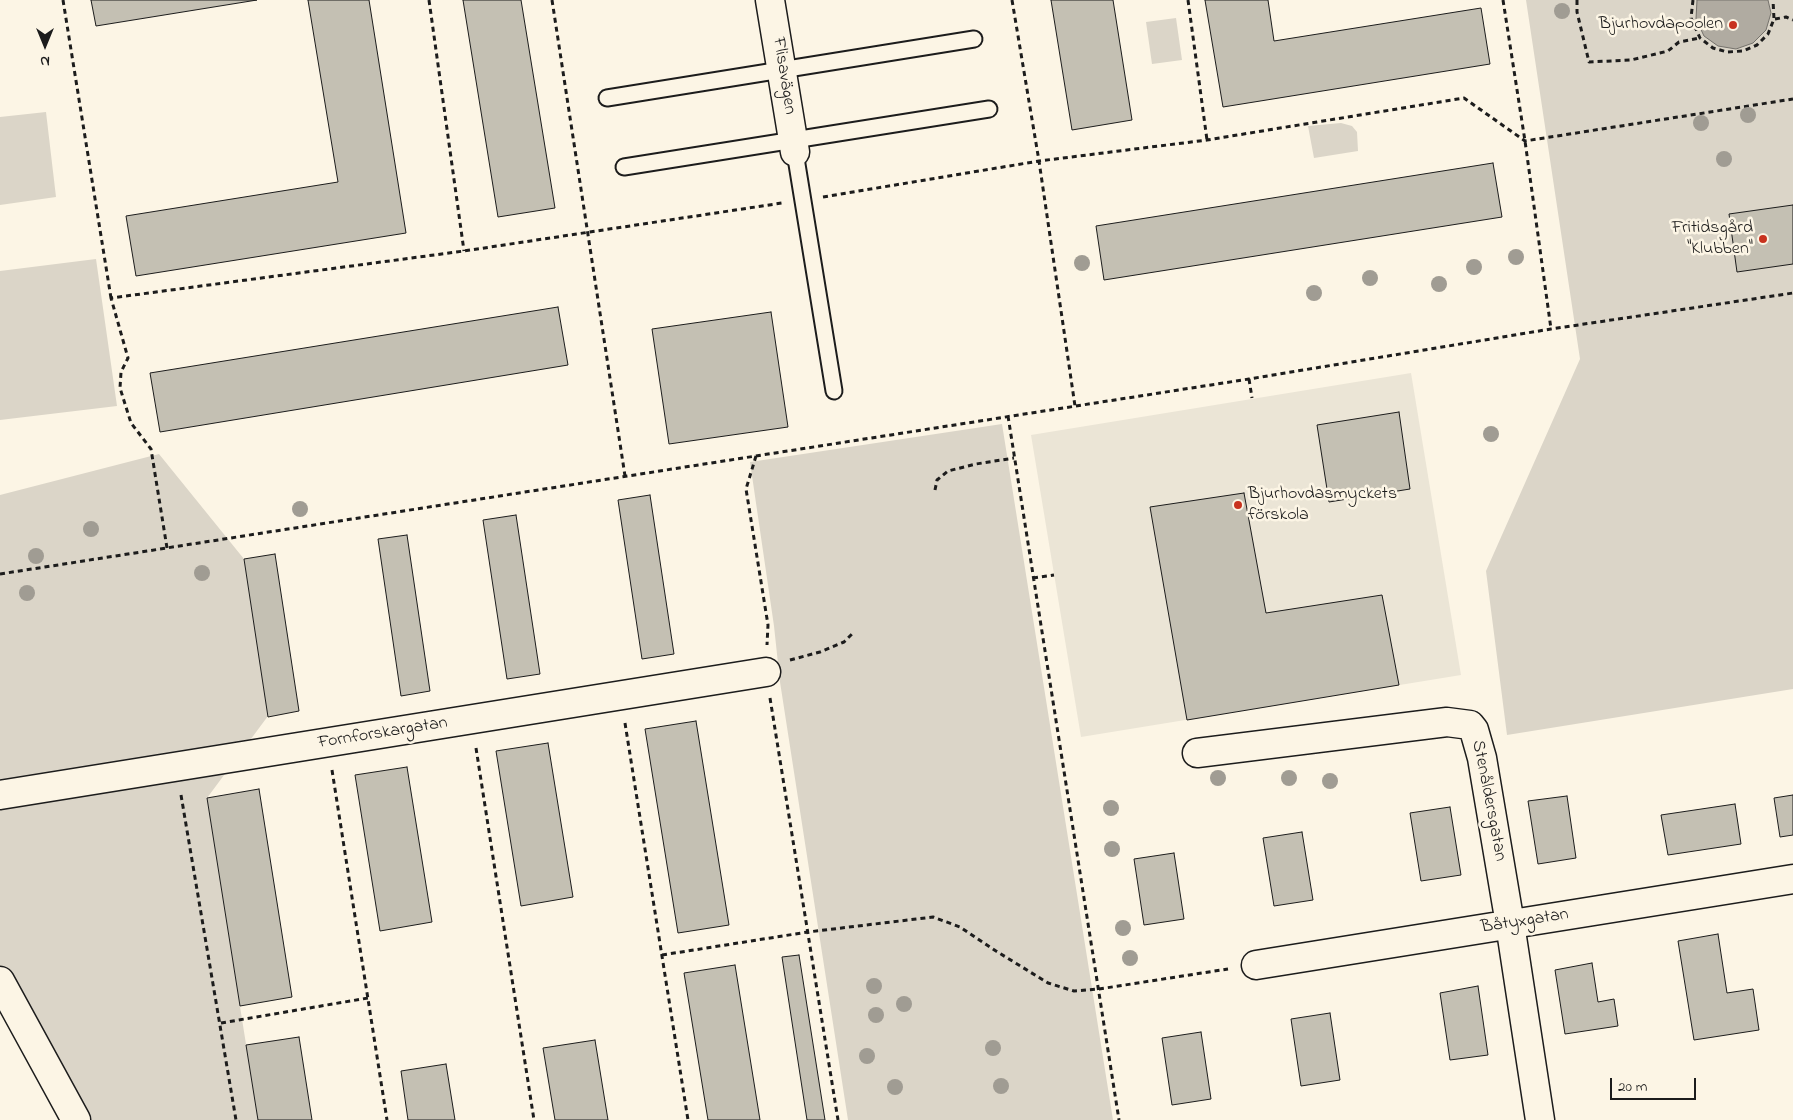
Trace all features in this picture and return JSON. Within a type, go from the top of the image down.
[{"type":"street","name":"Flisavägen","points":[[770,0],[794,146]]},
{"type":"street","name":"Fornforskargatan","points":[[0,795],[766,672]]},
{"type":"street","name":"Stenåldersgatan","points":[[1197,753],[1446,722],[1470,725],[1474,730],[1482,758],[1540,1120]]},
{"type":"street","name":"Båtyxgatan","points":[[1256,965],[1793,879]]},
{"type":"street","points":[[0,981],[76,1120]]},
{"type":"lane","points":[[607,98],[974,39]]},
{"type":"lane","points":[[624,167],[794,146],[989,109]]},
{"type":"lane","points":[[794,146],[834,391]]},
{"type":"path","points":[[63,0],[112,298],[128,358],[121,372],[120,388],[131,422],[151,450],[167,548]]},
{"type":"path","points":[[429,0],[464,251]]},
{"type":"path","points":[[552,0],[625,476]]},
{"type":"path","points":[[1012,0],[1075,406]]},
{"type":"path","points":[[1188,0],[1207,140]]},
{"type":"path","points":[[1503,0],[1552,329]]},
{"type":"path","points":[[1577,0],[1577,12],[1589,62],[1631,60],[1668,50],[1680,42],[1700,38]]},
{"type":"path","points":[[1693,0],[1691,18],[1700,38],[1713,48],[1728,52],[1743,52],[1757,45],[1768,34],[1774,19],[1773,0]]},
{"type":"path","points":[[1774,19],[1786,17],[1793,20]]},
{"type":"path","points":[[112,298],[587,234],[1038,161],[1207,140],[1464,98],[1525,141],[1793,99]]},
{"type":"path","points":[[0,574],[1249,379],[1552,329],[1793,293]]},
{"type":"path","points":[[1249,379],[1252,398]]},
{"type":"path","points":[[1008,416],[1120,1120]]},
{"type":"path","points":[[756,456],[746,489],[768,625],[766,672],[838,1120]]},
{"type":"path","points":[[935,490],[937,480],[948,471],[1014,458]]},
{"type":"path","points":[[1033,578],[1054,575]]},
{"type":"path","points":[[766,672],[777,663],[820,652],[844,642],[853,633]]},
{"type":"path","points":[[621,696],[688,1120]]},
{"type":"path","points":[[472,720],[534,1120]]},
{"type":"path","points":[[328,743],[387,1120]]},
{"type":"path","points":[[176,767],[236,1120]]},
{"type":"path","points":[[662,955],[808,932],[933,917],[960,927],[1048,983],[1074,991],[1099,989],[1256,965]]},
{"type":"path","points":[[221,1023],[368,998]]},
{"type":"shaded area","points":[[1526,0],[1793,0],[1793,689],[1507,735],[1486,571],[1580,359]]},
{"type":"shaded area","name":"Bjurhovdapoolen","points":[[1697,0],[1768,0],[1771,13],[1766,30],[1753,43],[1736,49],[1718,46],[1704,36],[1696,19]]},
{"type":"shaded area","points":[[1176,18],[1182,60],[1152,64],[1146,22]]},
{"type":"shaded area","points":[[46,112],[56,197],[0,205],[0,117]]},
{"type":"shaded area","points":[[1341,123],[1352,126],[1357,132],[1358,151],[1314,158],[1308,126]]},
{"type":"shaded area","points":[[96,259],[117,406],[0,420],[0,271]]},
{"type":"shaded area","name":"Bjurhovdasmyckets förskola","points":[[1411,373],[1461,675],[1081,737],[1031,435]]},
{"type":"shaded area","points":[[1002,424],[1113,1120],[848,1120],[780,682],[774,626],[750,462]]},
{"type":"shaded area","points":[[159,454],[244,559],[268,716],[207,798],[258,1120],[77,1120],[0,977],[0,495]]},
{"type":"building","points":[[91,0],[257,0],[96,26]]},
{"type":"building","points":[[308,0],[369,0],[406,233],[136,276],[126,216],[338,182]]},
{"type":"building","points":[[463,0],[521,0],[555,208],[498,217]]},
{"type":"building","points":[[1051,0],[1113,0],[1132,120],[1072,130]]},
{"type":"building","points":[[1205,0],[1268,0],[1274,41],[1481,8],[1490,64],[1223,107]]},
{"type":"building","points":[[1493,163],[1502,217],[1104,280],[1096,226]]},
{"type":"building","name":"Fritidsgård \"Klubben\"","points":[[1793,205],[1793,264],[1737,272],[1729,214]]},
{"type":"building","points":[[558,307],[568,365],[160,432],[150,373]]},
{"type":"building","points":[[771,312],[788,427],[669,444],[652,329]]},
{"type":"building","points":[[1399,412],[1410,489],[1329,502],[1317,425]]},
{"type":"building","points":[[1244,493],[1266,613],[1382,595],[1399,685],[1187,720],[1150,507]]},
{"type":"building","points":[[650,495],[674,654],[642,659],[618,500]]},
{"type":"building","points":[[516,515],[540,674],[507,679],[483,520]]},
{"type":"building","points":[[407,535],[430,691],[401,696],[378,539]]},
{"type":"building","points":[[275,554],[299,711],[268,717],[244,559]]},
{"type":"building","points":[[696,721],[729,925],[678,933],[645,729]]},
{"type":"building","points":[[548,743],[573,897],[521,906],[496,751]]},
{"type":"building","points":[[407,767],[432,922],[380,931],[355,775]]},
{"type":"building","points":[[259,789],[292,997],[240,1006],[207,798]]},
{"type":"building","points":[[1793,795],[1793,835],[1780,837],[1774,798]]},
{"type":"building","points":[[1567,796],[1576,858],[1538,864],[1528,801]]},
{"type":"building","points":[[1735,804],[1741,844],[1668,855],[1661,815]]},
{"type":"building","points":[[1450,807],[1461,875],[1421,881],[1410,813]]},
{"type":"building","points":[[1302,832],[1313,900],[1274,906],[1263,838]]},
{"type":"building","points":[[1174,853],[1184,919],[1144,925],[1134,859]]},
{"type":"building","points":[[1718,934],[1727,993],[1753,989],[1759,1030],[1694,1040],[1678,941]]},
{"type":"building","points":[[799,955],[825,1120],[807,1120],[782,957]]},
{"type":"building","points":[[1592,963],[1598,1002],[1614,999],[1618,1026],[1565,1034],[1555,970]]},
{"type":"building","points":[[735,965],[760,1120],[708,1120],[684,973]]},
{"type":"building","points":[[1478,986],[1488,1055],[1450,1060],[1440,993]]},
{"type":"building","points":[[1330,1013],[1340,1080],[1301,1086],[1291,1019]]},
{"type":"building","points":[[1201,1032],[1211,1099],[1172,1105],[1162,1038]]},
{"type":"building","points":[[299,1037],[312,1120],[258,1120],[246,1045]]},
{"type":"building","points":[[595,1040],[608,1120],[555,1120],[543,1048]]},
{"type":"building","points":[[446,1064],[455,1120],[408,1120],[401,1071]]},
{"type":"place","name":"Bjurhovdapoolen","points":[[1733,25]]},
{"type":"place","name":"Fritidsgård \"Klubben\"","points":[[1763,239]]},
{"type":"place","name":"Bjurhovdasmyckets förskola","points":[[1238,505]]}]
